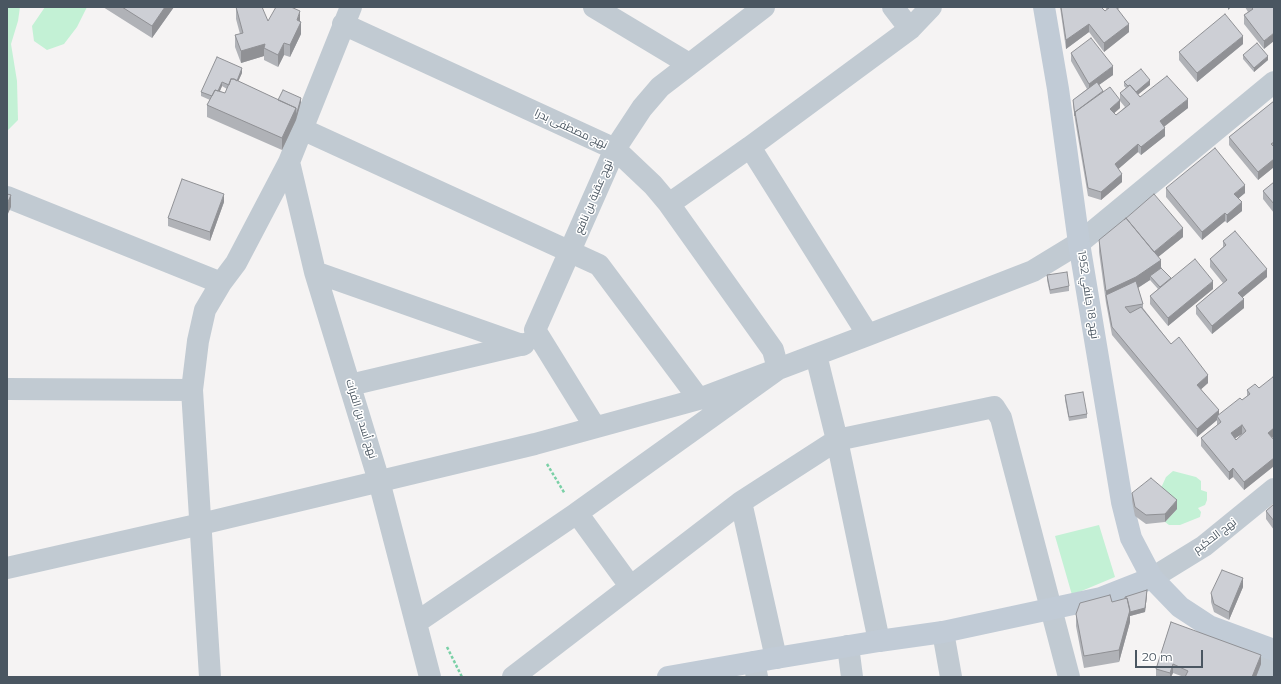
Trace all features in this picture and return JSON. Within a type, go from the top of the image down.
[{"type":"street","points":[[594,7],[689,64]]},
{"type":"street","name":"نهج عقبة بن نافع","points":[[595,427],[531,342],[535,330],[615,149],[642,108],[660,87],[764,7]]},
{"type":"street","points":[[893,7],[910,29]]},
{"type":"street","points":[[669,204],[750,147],[910,29],[931,7]]},
{"type":"street","name":"نهج 18 جانفي 1952","points":[[1044,7],[1058,89],[1079,243],[1122,502],[1131,538],[1152,578],[1180,607],[1209,626],[1274,650]]},
{"type":"street","points":[[210,677],[192,390],[198,341],[206,310],[221,283],[236,263],[289,162],[347,15]]},
{"type":"street","name":"نهج مصطفى بدرا","points":[[347,15],[615,149],[653,185],[669,204],[773,350],[778,368]]},
{"type":"street","points":[[7,568],[201,524],[535,444],[699,399],[778,368],[816,355],[1033,271],[1079,243],[1274,82]]},
{"type":"street","points":[[302,129],[599,265],[699,399]]},
{"type":"street","points":[[750,147],[868,335]]},
{"type":"street","name":"نهج أسد بن الفرات","points":[[289,162],[315,272],[380,481],[430,677]]},
{"type":"street","points":[[7,197],[221,283]]},
{"type":"street","points":[[315,272],[531,342]]},
{"type":"street","points":[[350,385],[531,342]]},
{"type":"street","points":[[816,355],[837,440],[879,641]]},
{"type":"street","points":[[417,622],[577,513],[778,368]]},
{"type":"street","points":[[7,389],[192,390]]},
{"type":"street","points":[[513,677],[741,502],[837,440],[994,407],[1002,418],[1069,677]]},
{"type":"street","name":"نهج الحكيم","points":[[1152,578],[1204,546],[1274,489]]},
{"type":"street","points":[[741,502],[776,658]]},
{"type":"street","points":[[577,513],[630,586]]},
{"type":"street","points":[[668,677],[755,669],[776,658],[943,632],[1101,598],[1152,578]]},
{"type":"street","points":[[943,632],[951,677]]},
{"type":"street","points":[[848,646],[852,677]]},
{"type":"street","points":[[1263,677],[1274,650]]},
{"type":"path","points":[[535,444],[577,513]]},
{"type":"green space","points":[[7,7],[20,7],[18,21],[11,44],[17,81],[18,120],[7,131]]},
{"type":"green space","points":[[45,7],[87,7],[77,27],[64,44],[47,50],[34,41],[32,26]]},
{"type":"green space","points":[[1173,471],[1196,477],[1201,481],[1201,490],[1207,492],[1207,500],[1205,505],[1198,508],[1201,512],[1200,517],[1180,525],[1169,525],[1165,522],[1177,509],[1161,488],[1166,477]]},
{"type":"green space","points":[[1099,525],[1115,577],[1072,595],[1055,536]]},
{"type":"building","points":[[122,7],[165,7],[152,26]]},
{"type":"building","points":[[236,7],[262,7],[268,21],[276,7],[291,7],[300,11],[297,20],[301,22],[290,45],[284,43],[278,55],[264,48],[265,44],[241,51],[235,35],[243,33]]},
{"type":"building","points":[[1061,7],[1101,7],[1105,11],[1110,7],[1116,7],[1129,24],[1104,43],[1089,24],[1066,40]]},
{"type":"building","points":[[1251,7],[1274,7],[1274,33],[1264,41],[1244,15],[1253,9]]},
{"type":"building","points":[[1225,14],[1243,36],[1197,73],[1179,52]]},
{"type":"building","points":[[1091,38],[1113,66],[1089,84],[1071,53]]},
{"type":"building","points":[[1257,43],[1268,56],[1254,68],[1243,55]]},
{"type":"building","points":[[217,57],[242,68],[237,81],[231,79],[229,85],[222,82],[218,91],[215,90],[212,96],[201,92]]},
{"type":"building","points":[[1141,69],[1150,80],[1136,92],[1130,85],[1128,86],[1124,82]]},
{"type":"building","points":[[1167,76],[1188,99],[1160,121],[1165,128],[1141,147],[1138,144],[1115,164],[1122,174],[1101,192],[1088,188],[1075,112],[1110,87],[1120,100],[1110,109],[1116,115],[1130,104],[1120,93],[1130,85],[1140,97]]},
{"type":"building","points":[[231,79],[234,79],[296,108],[282,138],[207,105],[215,90],[225,93]]},
{"type":"building","points":[[1097,82],[1103,91],[1075,112],[1075,116],[1073,100]]},
{"type":"building","points":[[283,90],[301,98],[296,116],[296,108],[278,100]]},
{"type":"building","points":[[1274,101],[1274,142],[1271,144],[1274,147],[1274,159],[1258,172],[1229,137]]},
{"type":"building","points":[[1215,148],[1245,185],[1234,194],[1242,202],[1227,215],[1225,213],[1202,232],[1166,188]]},
{"type":"building","points":[[182,179],[224,194],[210,232],[168,218]]},
{"type":"building","points":[[1274,182],[1274,204],[1263,191]]},
{"type":"building","points":[[7,194],[11,195],[7,204]]},
{"type":"building","points":[[1154,194],[1183,228],[1154,252],[1126,218]]},
{"type":"building","points":[[1126,218],[1161,260],[1136,277],[1106,291],[1099,240]]},
{"type":"building","points":[[1235,231],[1267,269],[1238,293],[1244,299],[1212,326],[1196,306],[1227,280],[1210,259],[1226,245],[1223,241]]},
{"type":"building","points":[[1195,259],[1213,281],[1168,318],[1150,296]]},
{"type":"building","points":[[1161,268],[1171,278],[1160,287],[1150,276]]},
{"type":"building","points":[[1067,272],[1069,286],[1050,290],[1047,275]]},
{"type":"building","points":[[1136,281],[1143,304],[1125,307],[1130,313],[1141,307],[1171,344],[1179,337],[1208,375],[1197,385],[1219,410],[1197,429],[1112,327],[1106,295]]},
{"type":"building","points":[[1273,377],[1274,428],[1268,433],[1274,440],[1274,458],[1244,482],[1233,468],[1229,472],[1201,438],[1221,422],[1217,416],[1240,398],[1242,400],[1250,394],[1247,390],[1255,384],[1259,388]],"holes":[[[1242,425],[1246,431],[1236,440],[1231,433]]]},
{"type":"building","points":[[1083,392],[1087,414],[1069,417],[1065,395]]},
{"type":"building","points":[[1151,478],[1177,500],[1165,514],[1146,515],[1135,507],[1132,493]]},
{"type":"building","points":[[1274,504],[1274,521],[1266,511]]},
{"type":"building","points":[[1222,570],[1243,578],[1229,612],[1214,604],[1211,593]]},
{"type":"building","points":[[1147,590],[1145,608],[1130,612],[1127,598],[1125,597]]},
{"type":"building","points":[[1110,595],[1112,602],[1127,598],[1130,610],[1119,650],[1084,656],[1076,614],[1080,603]]},
{"type":"building","points":[[1171,622],[1261,655],[1252,677],[1185,677],[1188,671],[1173,664],[1170,673],[1156,669]]}]
